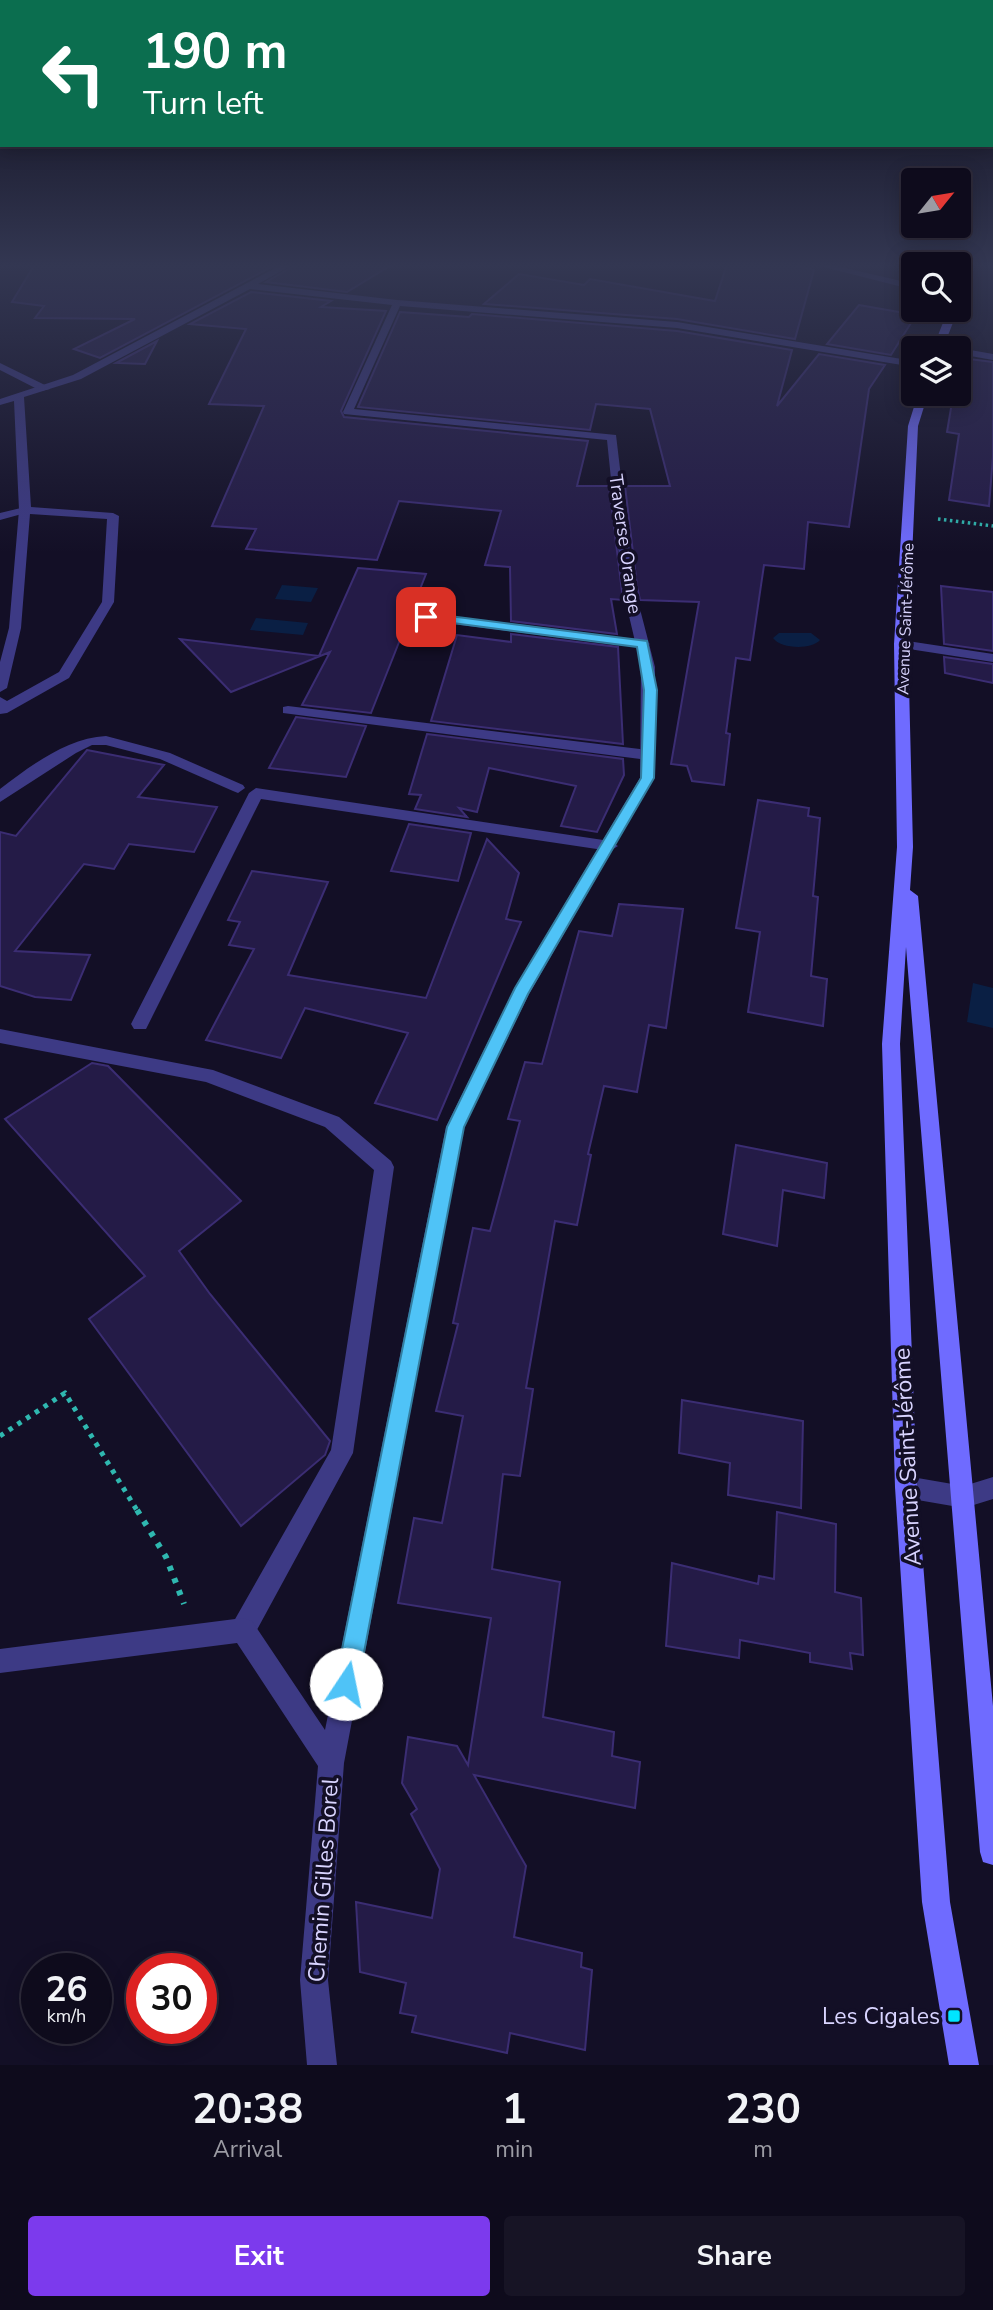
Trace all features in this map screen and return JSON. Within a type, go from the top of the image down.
[{"type":"street","points":[[0,402],[45,389],[113,360]]},
{"type":"street","name":"Traverse Orange","points":[[331,1763],[455,1127],[521,992],[648,778],[650,690],[643,644],[628,586],[612,437],[348,412],[371,360]]},
{"type":"street","points":[[0,366],[45,389]]},
{"type":"street","points":[[0,688],[15,628],[25,510],[19,397]]},
{"type":"street","name":"Avenue Saint-Jérôme","points":[[919,406],[913,426],[901,644],[905,847],[926,1050],[993,1852]]},
{"type":"street","points":[[0,517],[25,510],[113,516],[107,602],[64,675],[2,710],[0,701]]},
{"type":"street","points":[[426,617],[643,644]]},
{"type":"street","points":[[901,644],[993,658]]},
{"type":"street","points":[[288,710],[648,755]]},
{"type":"street","points":[[0,797],[22,779],[91,741],[139,745],[238,788]]},
{"type":"street","points":[[140,1024],[256,793],[610,846]]},
{"type":"street","name":"Avenue Saint-Jérôme","points":[[905,847],[891,1044],[906,1487],[936,1902],[964,2065]]},
{"type":"street","points":[[0,1036],[207,1075],[332,1122],[384,1167],[342,1453],[243,1630],[0,1661]]},
{"type":"street","points":[[906,1487],[964,1497],[993,1488]]},
{"type":"street","name":"Chemin Gilles Borel","points":[[243,1630],[331,1763],[314,1980],[322,2065]]},
{"type":"path","points":[[909,516],[993,526]]},
{"type":"path","points":[[0,1436],[65,1393],[166,1557],[196,1635]]},
{"type":"water","points":[[282,585],[318,588],[311,602],[275,599]]},
{"type":"water","points":[[256,618],[308,623],[303,635],[250,630]]},
{"type":"water","points":[[779,633],[811,633],[820,640],[803,647],[789,646],[773,638]]},
{"type":"water","points":[[973,983],[993,988],[993,1028],[967,1022]]},
{"type":"building","points":[[121,360],[147,360],[145,364],[116,363]]},
{"type":"building","points":[[231,360],[364,360],[341,411],[344,417],[588,441],[577,486],[609,486],[623,600],[611,599],[617,634],[511,621],[510,567],[485,565],[501,511],[399,501],[377,560],[246,549],[256,529],[212,526],[264,406],[209,404]]},
{"type":"building","points":[[379,360],[789,360],[777,406],[814,360],[857,360],[885,365],[869,389],[849,527],[808,522],[804,569],[764,565],[750,660],[736,658],[726,733],[730,734],[724,785],[692,781],[687,766],[671,764],[699,602],[640,600],[625,486],[670,486],[650,409],[596,404],[590,430],[358,407]]},
{"type":"building","points":[[971,360],[993,362],[993,456],[989,506],[949,500],[959,434],[947,432],[951,408],[971,406]]},
{"type":"building","points":[[358,568],[426,574],[371,713],[302,705],[330,652],[231,692],[180,639],[319,656]]},
{"type":"building","points":[[941,586],[993,592],[993,651],[944,644]]},
{"type":"building","points":[[511,634],[618,647],[623,744],[431,721],[457,635],[511,642]]},
{"type":"building","points":[[944,657],[993,664],[993,683],[945,673]]},
{"type":"building","points":[[296,717],[366,726],[346,777],[269,768]]},
{"type":"building","points":[[427,734],[623,759],[624,775],[597,832],[561,826],[576,786],[489,768],[477,812],[459,808],[467,817],[415,809],[421,795],[409,794]]},
{"type":"building","points":[[87,750],[164,765],[138,797],[217,807],[194,852],[129,844],[114,869],[84,864],[15,951],[90,955],[71,1000],[35,997],[0,986],[0,832],[16,836]]},
{"type":"building","points":[[758,800],[809,808],[808,816],[820,818],[813,896],[818,897],[811,976],[827,979],[823,1026],[748,1012],[760,932],[736,928]]},
{"type":"building","points":[[409,824],[471,833],[458,881],[391,871]]},
{"type":"building","points":[[487,839],[519,873],[506,919],[521,922],[437,1120],[375,1103],[408,1033],[305,1008],[281,1058],[206,1040],[254,949],[229,945],[240,922],[228,920],[252,871],[328,882],[288,975],[426,998]]},
{"type":"building","points":[[619,904],[683,909],[666,1028],[649,1025],[637,1092],[604,1086],[588,1154],[591,1155],[577,1225],[555,1221],[526,1388],[533,1389],[520,1476],[503,1474],[492,1569],[560,1582],[543,1717],[614,1732],[612,1756],[640,1762],[635,1808],[474,1775],[526,1866],[514,1937],[582,1953],[581,1967],[592,1970],[585,2050],[510,2033],[507,2053],[412,2032],[416,2016],[400,2013],[406,1983],[360,1972],[356,1902],[432,1918],[440,1869],[411,1814],[417,1809],[402,1783],[408,1737],[457,1746],[468,1765],[491,1618],[398,1603],[414,1518],[442,1523],[463,1416],[436,1411],[458,1324],[453,1323],[473,1228],[490,1231],[520,1121],[508,1119],[525,1062],[542,1064],[579,931],[612,936]]},
{"type":"building","points":[[92,1063],[108,1066],[241,1201],[179,1251],[210,1294],[330,1441],[325,1455],[241,1526],[89,1319],[145,1276],[5,1119]]},
{"type":"building","points":[[736,1145],[827,1163],[824,1198],[783,1190],[777,1246],[723,1234]]},
{"type":"building","points":[[682,1400],[803,1421],[801,1508],[728,1495],[730,1463],[679,1453]]},
{"type":"building","points":[[777,1512],[836,1524],[835,1592],[861,1598],[863,1655],[850,1653],[852,1669],[810,1662],[810,1653],[740,1640],[739,1658],[666,1646],[672,1563],[758,1584],[759,1576],[774,1579]]},
{"type":"place","name":"Les Cigales","points":[[954,2016]]},
{"type":"route","points":[[346,1684],[455,1127],[521,992],[648,778],[650,690],[643,644],[426,617]]}]
